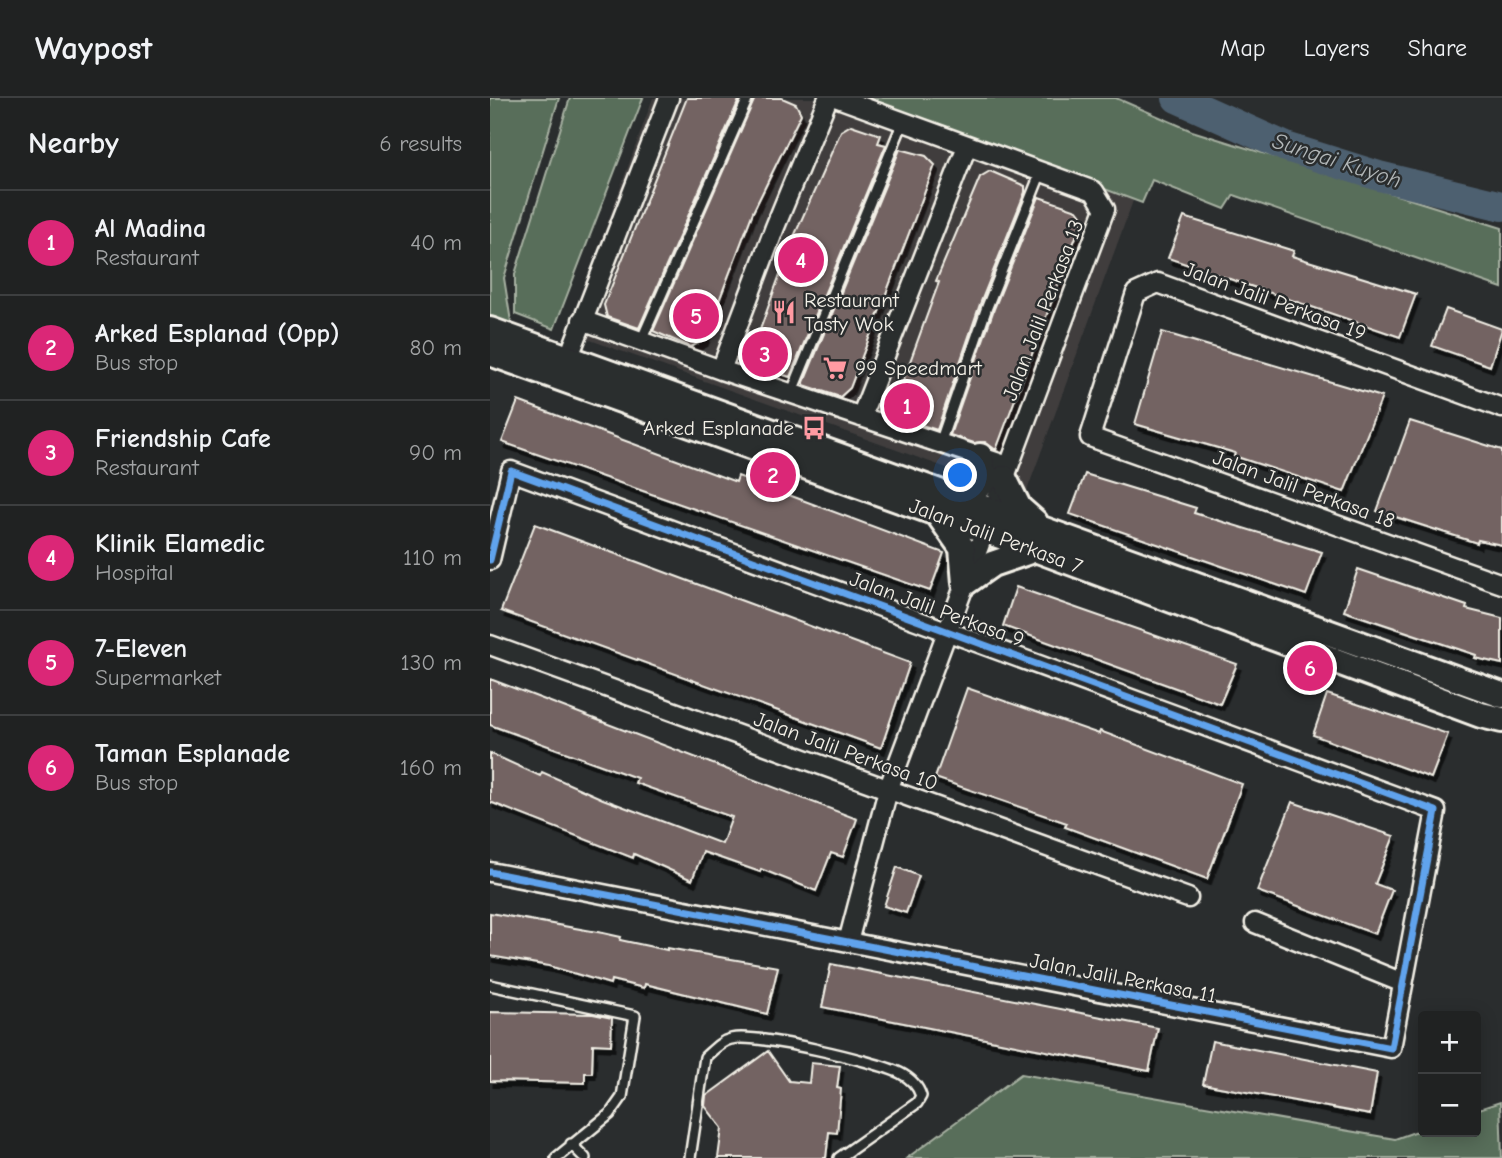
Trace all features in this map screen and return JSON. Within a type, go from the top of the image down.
[{"type":"street","points":[[568,359],[669,98]]},
{"type":"street","points":[[721,370],[828,98]]},
{"type":"street","name":"Jalan Jalil Perkasa 13","points":[[838,98],[1094,191],[1105,209],[888,790],[849,942]]},
{"type":"street","points":[[861,417],[967,146]]},
{"type":"street","name":"Jalan Jalil Perkasa 19","points":[[1090,437],[1136,293],[1158,283],[1502,408]]},
{"type":"street","points":[[582,320],[791,394],[980,456],[1006,472],[1019,508],[1038,538],[965,583]]},
{"type":"street","name":"Jalan Jalil Perkasa 7","points":[[490,330],[945,505]]},
{"type":"street","name":"Jalan Jalil Perkasa 7","points":[[490,353],[1502,695]]},
{"type":"street","name":"Jalan Jalil Perkasa 18","points":[[1090,437],[1502,584]]},
{"type":"street","points":[[965,583],[962,548],[945,505],[982,484],[984,472],[980,456]]},
{"type":"street","name":"Jalan Jalil Perkasa 9","points":[[490,560],[511,471],[1436,811],[1404,983]]},
{"type":"street","name":"Jalan Jalil Perkasa 7","points":[[1038,538],[1366,673],[1502,720]]},
{"type":"street","name":"Jalan Jalil Perkasa 10","points":[[490,645],[1188,898]]},
{"type":"street","name":"Jalan Jalil Perkasa 11","points":[[490,872],[1391,1048],[1404,983]]},
{"type":"street","points":[[1255,923],[1404,983]]},
{"type":"lane","points":[[641,341],[748,98]]},
{"type":"lane","points":[[791,394],[903,122]]},
{"type":"lane","points":[[940,443],[988,307],[1041,172]]},
{"type":"lane","points":[[490,985],[635,1016],[622,1097],[610,1114],[556,1158]]},
{"type":"lane","points":[[690,1158],[705,1057],[733,1038],[771,1042],[870,1062],[902,1074],[919,1087],[921,1096],[917,1103],[839,1158]]},
{"type":"lane","points":[[571,1144],[585,1158]]},
{"type":"shaded area","points":[[653,98],[890,98],[1138,187],[1025,496],[568,332]]},
{"type":"green space","points":[[490,98],[559,98],[504,278],[512,328],[490,320]]},
{"type":"green space","points":[[570,98],[643,98],[554,329],[515,314],[515,274]]},
{"type":"green space","points":[[862,98],[1116,98],[1192,131],[1502,228],[1502,288],[1234,195],[1225,209],[1152,180],[1142,203]]},
{"type":"green space","points":[[1021,1074],[1395,1139],[1418,1131],[1418,1137],[1481,1137],[1481,1108],[1500,1102],[1502,1158],[907,1158]]},
{"type":"building","points":[[687,98],[740,98],[639,328],[607,317],[604,305]]},
{"type":"building","points":[[755,98],[782,98],[796,104],[801,114],[753,212],[704,340],[691,347],[653,331]]},
{"type":"building","points":[[851,125],[881,135],[878,143],[886,145],[790,377],[753,365],[752,352],[792,241],[841,131]]},
{"type":"building","points":[[900,149],[926,156],[935,165],[850,388],[840,397],[804,385],[804,382]]},
{"type":"building","points":[[990,171],[1025,186],[1025,192],[980,304],[937,430],[894,416],[892,411],[939,282],[936,281],[980,177]]},
{"type":"building","points":[[1039,197],[1077,210],[1083,218],[996,450],[985,442],[974,443],[950,435],[994,309]]},
{"type":"building","points":[[1184,217],[1294,251],[1292,256],[1416,294],[1400,337],[1168,258]]},
{"type":"building","points":[[1446,309],[1502,329],[1490,366],[1432,346]]},
{"type":"building","points":[[1162,332],[1382,397],[1344,492],[1234,456],[1235,453],[1135,424]]},
{"type":"building","points":[[518,401],[736,482],[738,476],[944,553],[930,591],[502,442]]},
{"type":"building","points":[[1410,421],[1502,450],[1502,545],[1478,540],[1477,543],[1377,511]]},
{"type":"building","points":[[1085,474],[1196,508],[1194,513],[1322,552],[1306,595],[1070,514]]},
{"type":"building","points":[[535,524],[910,663],[881,748],[501,611]]},
{"type":"building","points":[[1358,569],[1467,606],[1466,609],[1502,618],[1502,664],[1475,658],[1476,655],[1344,611]]},
{"type":"building","points":[[1016,587],[1237,664],[1220,704],[1003,626]]},
{"type":"building","points":[[490,679],[857,819],[843,857],[831,853],[816,891],[761,869],[760,872],[703,852],[692,880],[634,854],[633,858],[490,802],[490,753],[540,776],[542,772],[603,799],[722,844],[732,817],[635,783],[637,778],[490,725]]},
{"type":"building","points":[[967,688],[1099,734],[1100,731],[1242,784],[1207,879],[1065,827],[1067,823],[935,778]]},
{"type":"building","points":[[1327,694],[1448,734],[1431,778],[1313,735]]},
{"type":"building","points":[[1292,802],[1394,836],[1375,884],[1392,890],[1375,934],[1257,891]]},
{"type":"building","points":[[897,867],[919,876],[906,913],[884,906]]},
{"type":"building","points":[[490,913],[603,933],[621,937],[620,940],[667,950],[778,967],[767,1014],[645,984],[644,988],[611,980],[610,984],[549,966],[490,956]]},
{"type":"building","points":[[831,964],[1158,1028],[1149,1071],[822,1007]]},
{"type":"building","points":[[490,1012],[593,1014],[612,1018],[611,1045],[593,1044],[592,1073],[585,1073],[585,1083],[490,1081]]},
{"type":"building","points":[[1212,1041],[1377,1073],[1370,1115],[1203,1084]]},
{"type":"building","points":[[768,1051],[789,1081],[809,1083],[811,1063],[840,1066],[837,1133],[829,1132],[826,1158],[718,1158],[722,1128],[705,1106],[706,1096]]},
{"type":"waterway","name":"Sungai Kuyoh","points":[[1177,98],[1286,147],[1379,176],[1502,206]]},
{"type":"cycle path","points":[[490,560],[511,471],[1436,811],[1391,1048],[490,872]]},
{"type":"place","name":"Klinik Elamedic","points":[[801,260]]},
{"type":"place","name":"Restaurant Tasty Wok","points":[[784,312]]},
{"type":"place","name":"7-Eleven","points":[[696,316]]},
{"type":"place","name":"Friendship Cafe","points":[[765,354]]},
{"type":"place","name":"99 Speedmart","points":[[835,368]]},
{"type":"place","name":"Al Madina","points":[[907,406]]},
{"type":"place","name":"Arked Esplanade","points":[[814,428]]},
{"type":"place","name":"Arked Esplanad (Opp)","points":[[773,475]]},
{"type":"place","name":"Taman Esplanade","points":[[1310,668]]}]
